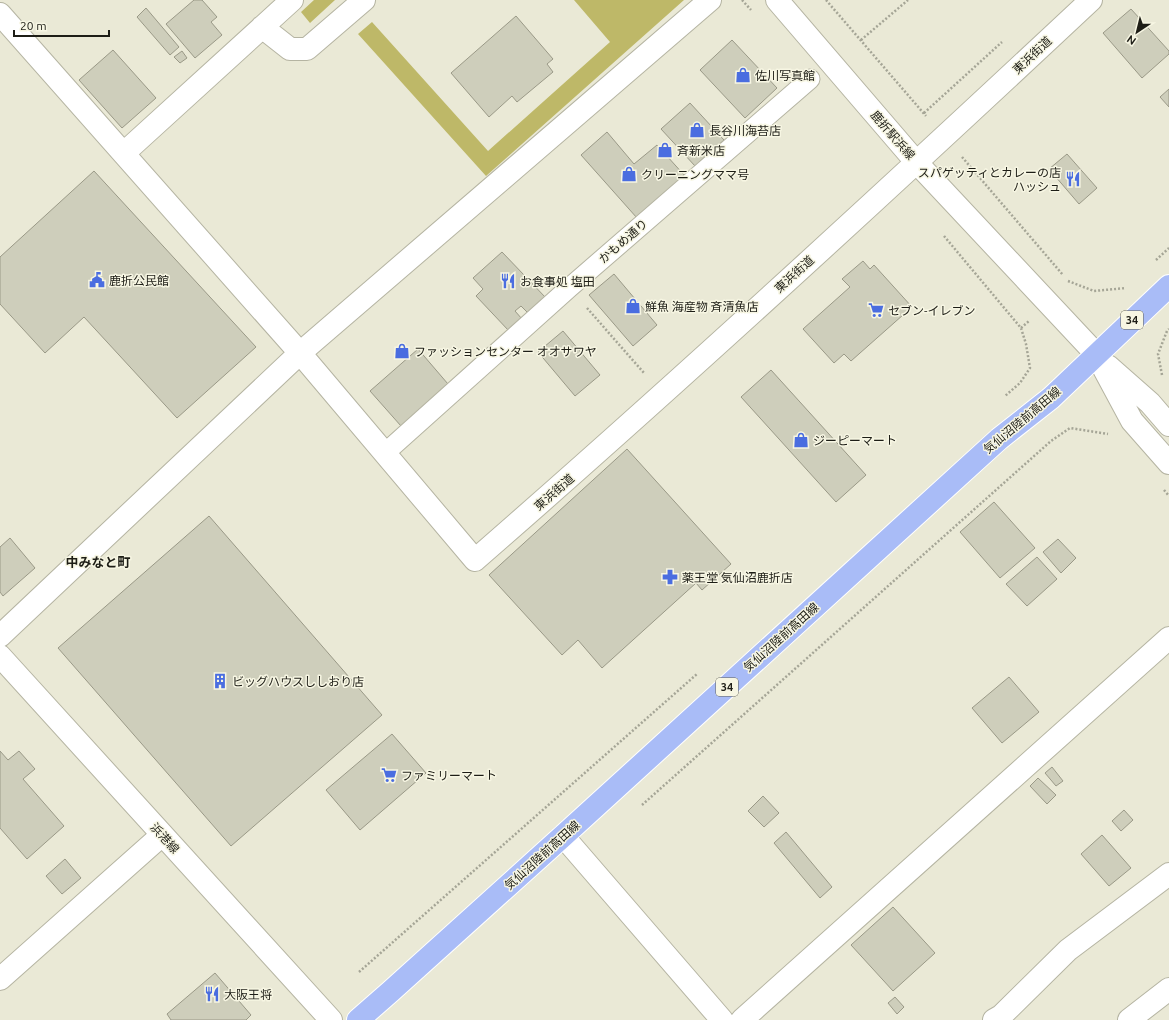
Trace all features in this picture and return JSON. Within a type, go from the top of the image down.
[{"type":"main road","name":"気仙沼陸前高田線","points":[[358,1020],[999,439],[1050,398],[1169,286]]},
{"type":"street","points":[[124,153],[292,0]]},
{"type":"street","points":[[262,27],[290,49],[307,49],[364,0]]},
{"type":"street","points":[[0,636],[300,353],[710,0]]},
{"type":"street","name":"鹿折駅浜線","points":[[777,0],[917,164],[1096,354]]},
{"type":"street","name":"東浜街道","points":[[385,453],[475,560],[577,471],[917,164],[1091,0]]},
{"type":"street","points":[[0,14],[300,353],[385,453]]},
{"type":"street","name":"かもめ通り","points":[[385,453],[569,288],[810,79]]},
{"type":"street","points":[[1096,354],[1150,403],[1169,424]]},
{"type":"street","points":[[1096,354],[1139,413],[1169,447]]},
{"type":"street","points":[[1096,354],[1132,421],[1169,463]]},
{"type":"street","points":[[742,1020],[1169,638]]},
{"type":"street","name":"浜港線","points":[[0,656],[331,1020]]},
{"type":"street","points":[[0,979],[162,835]]},
{"type":"street","points":[[562,836],[722,1020]]},
{"type":"street","points":[[994,1020],[1001,1016],[1068,950],[1169,874]]},
{"type":"street","points":[[1129,1020],[1169,989]]},
{"type":"path","points":[[826,0],[924,113],[1003,41]]},
{"type":"path","points":[[861,40],[908,0]]},
{"type":"path","points":[[961,155],[1068,281],[1094,291],[1126,288],[1131,283]]},
{"type":"path","points":[[942,233],[1021,328],[1026,344],[1030,368],[1020,383],[1005,396]]},
{"type":"path","points":[[1153,263],[1169,248]]},
{"type":"path","points":[[569,288],[662,394]]},
{"type":"path","points":[[1163,378],[1158,354],[1169,329]]},
{"type":"path","points":[[641,805],[1050,441],[1070,428],[1109,434]]},
{"type":"path","points":[[359,972],[697,673]]},
{"type":"shaded area","points":[[314,0],[335,0],[310,23],[301,12]]},
{"type":"shaded area","points":[[574,0],[684,0],[486,176],[358,34],[372,22],[488,151],[610,42]]},
{"type":"building","points":[[194,0],[202,0],[217,17],[211,22],[222,35],[195,58],[166,24]]},
{"type":"building","points":[[146,8],[179,47],[170,55],[137,17]]},
{"type":"building","points":[[1131,9],[1169,51],[1169,54],[1142,78],[1103,33]]},
{"type":"building","points":[[516,16],[553,59],[547,64],[553,72],[517,102],[512,96],[489,117],[451,73]]},
{"type":"building","points":[[732,40],[777,88],[745,118],[700,70]]},
{"type":"building","points":[[113,50],[156,98],[122,128],[79,80]]},
{"type":"building","points":[[182,51],[187,58],[180,63],[174,57]]},
{"type":"building","points":[[1169,89],[1169,107],[1160,97]]},
{"type":"building","points":[[690,103],[724,140],[695,166],[661,129]]},
{"type":"building","points":[[607,132],[634,164],[657,145],[685,176],[637,218],[581,155]]},
{"type":"building","name":"スパゲッティとカレーの店 ハッシュ","points":[[1067,154],[1097,188],[1079,204],[1049,169]]},
{"type":"building","name":"鹿折公民館","points":[[94,171],[256,347],[177,418],[84,317],[45,353],[0,304],[0,257]]},
{"type":"building","points":[[502,252],[546,298],[529,314],[521,306],[515,311],[522,319],[509,331],[476,296],[483,289],[473,278]]},
{"type":"building","points":[[863,261],[870,269],[874,265],[912,307],[851,361],[844,354],[834,363],[803,329],[850,287],[842,279]]},
{"type":"building","points":[[614,274],[657,325],[633,346],[589,295]]},
{"type":"building","points":[[563,331],[600,375],[575,396],[538,352]]},
{"type":"building","points":[[418,349],[448,384],[401,426],[370,391]]},
{"type":"building","points":[[771,370],[866,475],[836,502],[741,397]]},
{"type":"building","points":[[627,449],[731,564],[702,590],[696,583],[602,668],[578,640],[562,655],[489,575]]},
{"type":"building","points":[[994,502],[1035,548],[1000,578],[960,532]]},
{"type":"building","name":"ビッグハウスししおり店","points":[[209,516],[382,715],[231,846],[58,648]]},
{"type":"building","points":[[10,538],[35,568],[3,596],[0,592],[0,547]]},
{"type":"building","points":[[1058,539],[1076,558],[1061,573],[1043,552]]},
{"type":"building","points":[[1037,557],[1057,579],[1027,606],[1006,584]]},
{"type":"building","points":[[1009,677],[1039,712],[1002,743],[972,708]]},
{"type":"building","points":[[392,734],[426,773],[360,830],[326,790]]},
{"type":"building","points":[[0,751],[8,760],[19,751],[35,769],[23,779],[64,826],[27,859],[0,828]]},
{"type":"building","points":[[1052,767],[1063,781],[1056,786],[1045,773]]},
{"type":"building","points":[[1038,778],[1056,795],[1047,804],[1030,786]]},
{"type":"building","points":[[763,796],[779,813],[764,827],[748,811]]},
{"type":"building","points":[[1124,810],[1133,820],[1121,831],[1112,821]]},
{"type":"building","points":[[786,832],[832,887],[820,898],[774,843]]},
{"type":"building","points":[[1102,835],[1131,868],[1109,886],[1081,854]]},
{"type":"building","points":[[65,859],[81,878],[62,894],[46,876]]},
{"type":"building","points":[[893,907],[935,953],[893,991],[851,945]]},
{"type":"building","name":"大阪王将","points":[[215,973],[251,1015],[246,1020],[171,1020],[167,1014]]},
{"type":"building","points":[[895,997],[904,1007],[897,1014],[888,1003]]},
{"type":"place","name":"佐川写真館","points":[[743,75]]},
{"type":"place","name":"長谷川海苔店","points":[[697,130]]},
{"type":"place","name":"斉新米店","points":[[665,150]]},
{"type":"place","name":"クリーニングママ号","points":[[629,174]]},
{"type":"place","name":"スパゲッティとカレーの店 ハッシュ","points":[[1073,179]]},
{"type":"place","name":"鹿折公民館","points":[[97,280]]},
{"type":"place","name":"お食事処 塩田","points":[[508,281]]},
{"type":"place","name":"鮮魚 海産物 斉清魚店","points":[[633,306]]},
{"type":"place","name":"セブン-イレブン","points":[[876,310]]},
{"type":"place","name":"ファッションセンター オオサワヤ","points":[[402,351]]},
{"type":"place","name":"ジーピーマート","points":[[801,440]]},
{"type":"place","name":"薬王堂 気仙沼鹿折店","points":[[670,577]]},
{"type":"place","name":"ビッグハウスししおり店","points":[[220,681]]},
{"type":"place","name":"ファミリーマート","points":[[389,775]]},
{"type":"place","name":"大阪王将","points":[[212,994]]},
{"type":"district","name":"中みなと町","points":[[98,562]]}]
